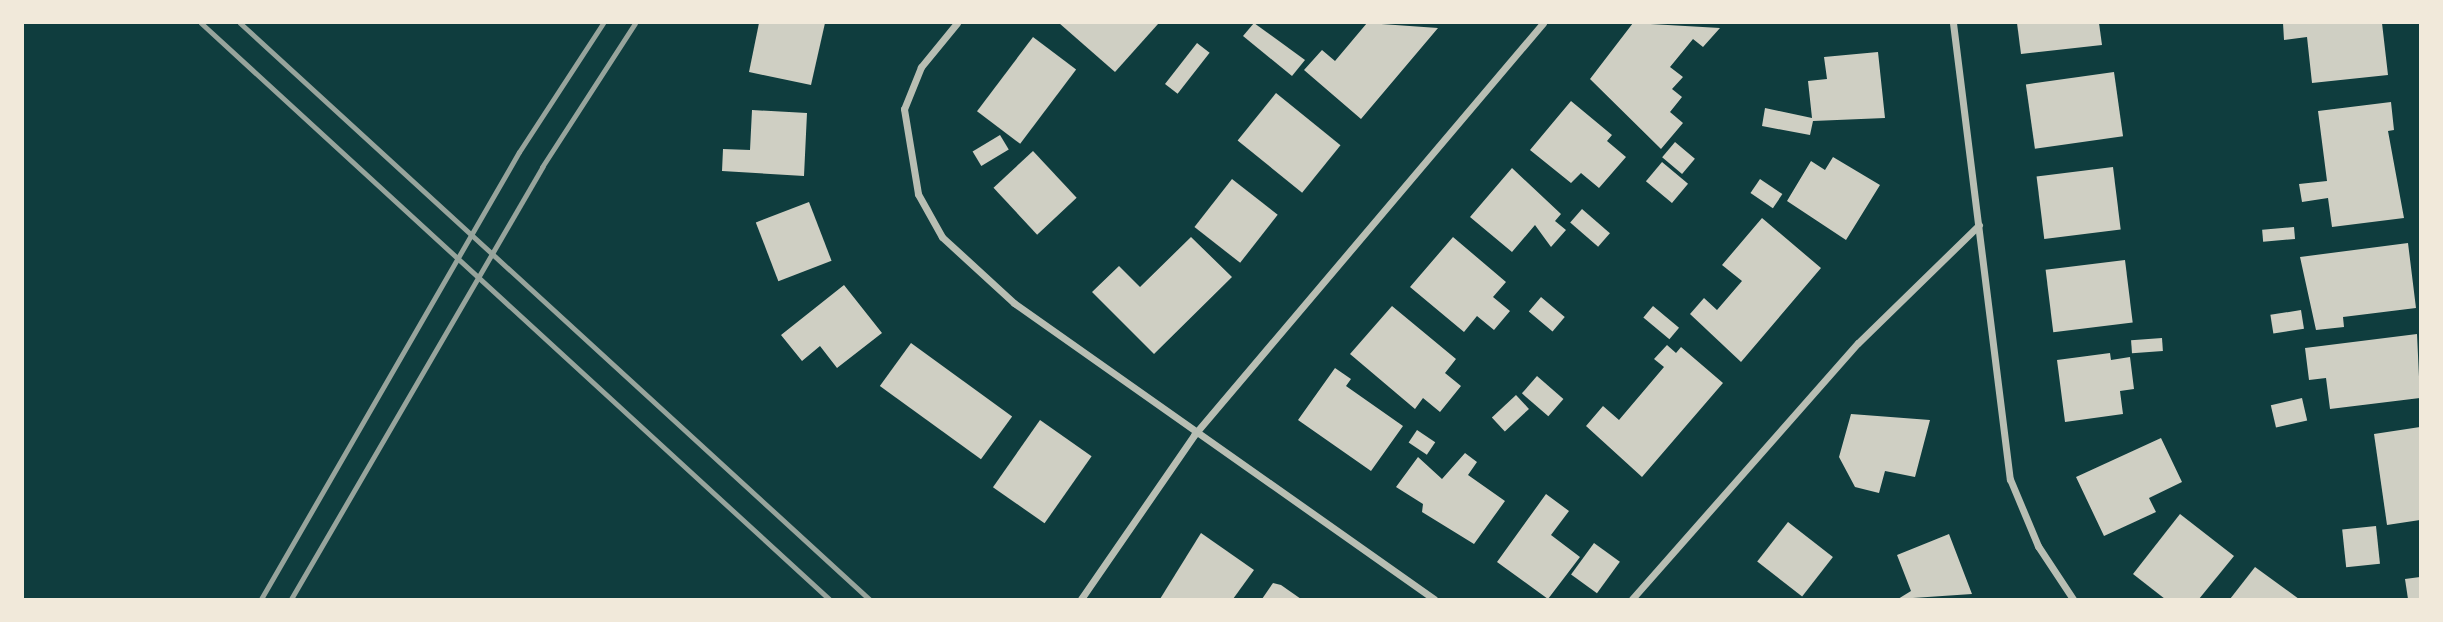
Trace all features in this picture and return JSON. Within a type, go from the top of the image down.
[{"type":"street","points":[[957,23],[921,67],[904,109],[918,194],[942,237],[972,271],[1194,435],[1434,599]]},
{"type":"street","points":[[1081,599],[1194,435],[1543,23]]},
{"type":"street","points":[[1953,23],[2010,479],[2038,546],[2073,599]]},
{"type":"street","points":[[1632,599],[1858,343],[1979,225]]},
{"type":"building","points":[[759,23],[825,23],[811,85],[749,72]]},
{"type":"building","points":[[1059,23],[1156,23],[1158,24],[1115,72]]},
{"type":"building","points":[[1254,23],[1305,60],[1292,76],[1243,36]]},
{"type":"building","points":[[1367,23],[1438,28],[1361,119],[1304,70],[1322,50],[1335,61]]},
{"type":"building","points":[[1633,23],[1720,28],[1703,47],[1693,39],[1670,67],[1683,77],[1672,89],[1682,97],[1670,112],[1683,123],[1661,149],[1590,79]]},
{"type":"building","points":[[2017,23],[2099,23],[2102,45],[2021,54]]},
{"type":"building","points":[[2283,23],[2382,23],[2388,75],[2312,83],[2307,37],[2284,40]]},
{"type":"building","points":[[1033,37],[1076,69],[1020,144],[977,111]]},
{"type":"building","points":[[1197,43],[1210,53],[1178,94],[1165,84]]},
{"type":"building","points":[[1878,52],[1885,118],[1813,121],[1810,135],[1762,126],[1765,108],[1812,118],[1808,81],[1827,79],[1824,57]]},
{"type":"building","points":[[2114,72],[2123,136],[2035,149],[2026,84]]},
{"type":"building","points":[[1276,93],[1341,145],[1302,193],[1238,140]]},
{"type":"building","points":[[1571,101],[1612,135],[1607,141],[1626,157],[1599,188],[1581,173],[1571,183],[1530,150]]},
{"type":"building","points":[[2391,102],[2394,130],[2388,131],[2404,218],[2332,227],[2328,198],[2302,202],[2299,184],[2327,181],[2318,111]]},
{"type":"building","points":[[752,110],[807,113],[804,176],[722,171],[723,149],[750,150]]},
{"type":"building","points":[[1000,135],[1009,150],[981,166],[973,151]]},
{"type":"building","points":[[1675,142],[1695,159],[1682,174],[1662,157]]},
{"type":"building","points":[[1033,151],[1077,198],[1037,235],[994,188]]},
{"type":"building","points":[[1833,157],[1880,185],[1846,240],[1787,201],[1811,161],[1825,170]]},
{"type":"building","points":[[1662,162],[1688,184],[1672,203],[1646,181]]},
{"type":"building","points":[[2113,167],[2121,230],[2044,239],[2037,176]]},
{"type":"building","points":[[1512,168],[1561,214],[1555,221],[1566,230],[1551,247],[1535,225],[1512,252],[1470,217]]},
{"type":"building","points":[[1232,179],[1278,215],[1240,263],[1194,227]]},
{"type":"building","points":[[1760,179],[1782,194],[1773,208],[1750,193]]},
{"type":"building","points":[[809,202],[832,261],[778,281],[756,222]]},
{"type":"building","points":[[1582,209],[1610,233],[1598,247],[1570,223]]},
{"type":"building","points":[[1762,218],[1821,268],[1741,362],[1690,314],[1704,298],[1717,310],[1742,281],[1722,265]]},
{"type":"building","points":[[2294,227],[2295,239],[2263,242],[2262,230]]},
{"type":"building","points":[[1191,237],[1232,277],[1154,354],[1092,292],[1119,266],[1140,287]]},
{"type":"building","points":[[1453,237],[1506,282],[1493,297],[1510,311],[1494,330],[1477,316],[1464,332],[1410,287]]},
{"type":"building","points":[[2408,243],[2416,308],[2343,317],[2344,327],[2316,330],[2300,257]]},
{"type":"building","points":[[2125,260],[2133,323],[2053,332],[2046,270]]},
{"type":"building","points":[[844,285],[882,333],[837,368],[820,346],[802,361],[781,335]]},
{"type":"building","points":[[1541,297],[1565,317],[1553,331],[1529,312]]},
{"type":"building","points":[[1392,306],[1456,359],[1445,373],[1461,386],[1440,412],[1423,398],[1415,409],[1350,354]]},
{"type":"building","points":[[1653,306],[1679,328],[1669,339],[1643,317]]},
{"type":"building","points":[[2301,310],[2304,329],[2273,334],[2270,315]]},
{"type":"building","points":[[2417,334],[2420,398],[2330,409],[2326,378],[2309,380],[2305,348]]},
{"type":"building","points":[[2162,338],[2163,351],[2132,353],[2131,340]]},
{"type":"building","points":[[911,343],[1012,416],[981,459],[880,386]]},
{"type":"building","points":[[1667,345],[1676,353],[1681,347],[1723,383],[1642,477],[1586,426],[1603,406],[1619,420],[1664,367],[1654,359]]},
{"type":"building","points":[[2110,353],[2111,360],[2130,357],[2134,389],[2120,391],[2123,414],[2065,422],[2057,360]]},
{"type":"building","points":[[1335,368],[1351,379],[1346,386],[1403,426],[1371,471],[1298,420]]},
{"type":"building","points":[[1537,376],[1563,399],[1548,416],[1522,393]]},
{"type":"building","points":[[1516,395],[1529,409],[1505,431],[1492,418]]},
{"type":"building","points":[[2302,398],[2307,420],[2276,428],[2271,405]]},
{"type":"building","points":[[1851,414],[1930,420],[1915,477],[1885,471],[1879,493],[1855,487],[1839,457]]},
{"type":"building","points":[[1040,420],[1092,456],[1045,523],[993,487]]},
{"type":"building","points":[[2420,427],[2420,520],[2387,525],[2374,434]]},
{"type":"building","points":[[1417,430],[1435,442],[1427,455],[1409,442]]},
{"type":"building","points":[[2161,438],[2182,482],[2149,498],[2156,512],[2104,536],[2076,477]]},
{"type":"building","points":[[1465,453],[1477,462],[1468,475],[1505,501],[1474,544],[1422,512],[1423,504],[1396,487],[1418,457],[1442,479]]},
{"type":"building","points":[[1546,494],[1569,511],[1551,535],[1580,557],[1548,599],[1497,562]]},
{"type":"building","points":[[2180,514],[2234,556],[2199,599],[2165,599],[2133,574]]},
{"type":"building","points":[[1788,522],[1833,557],[1802,596],[1757,561]]},
{"type":"building","points":[[2376,526],[2380,564],[2346,567],[2342,530]]},
{"type":"building","points":[[1201,533],[1254,570],[1233,599],[1160,599]]},
{"type":"building","points":[[1949,534],[1972,594],[1898,599],[1911,591],[1897,555]]},
{"type":"building","points":[[1594,543],[1620,562],[1597,593],[1571,575]]},
{"type":"building","points":[[2255,567],[2299,599],[2230,599]]},
{"type":"building","points":[[2420,577],[2420,599],[2408,599],[2405,579]]},
{"type":"building","points":[[1273,583],[1281,585],[1301,599],[1262,599]]},
{"type":"railway","points":[[201,23],[829,599]]},
{"type":"railway","points":[[240,23],[869,599]]},
{"type":"railway","points":[[261,599],[519,152],[603,23]]},
{"type":"railway","points":[[291,599],[542,167],[635,23]]}]
